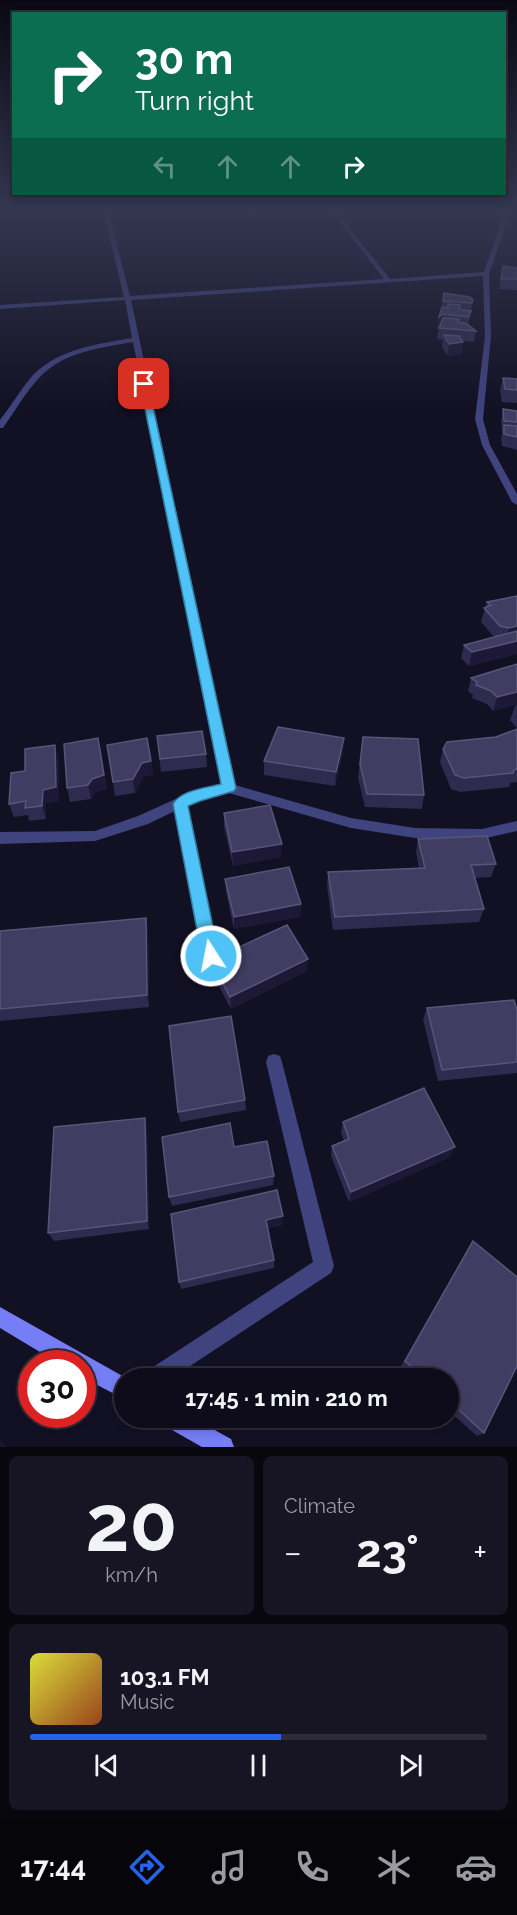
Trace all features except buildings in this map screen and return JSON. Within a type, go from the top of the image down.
[{"type":"main road","points":[[0,1317],[57,1350]]},
{"type":"main road","points":[[96,1373],[114,1383]]},
{"type":"main road","points":[[190,1428],[223,1447]]},
{"type":"street","points":[[122,278],[229,788]]},
{"type":"street","points":[[0,307],[423,278]]},
{"type":"street","points":[[486,278],[488,336],[479,419],[486,445],[517,502]]},
{"type":"street","points":[[0,426],[37,376],[51,363],[90,348],[135,340]]},
{"type":"street","points":[[0,838],[94,836],[144,820],[196,796],[229,788],[351,823],[415,833],[482,834],[517,826]]},
{"type":"street","points":[[180,804],[211,956]]},
{"type":"street","points":[[169,1368],[324,1266],[274,1062]]},
{"type":"route","points":[[144,384],[229,788],[196,796],[180,804],[211,956]]}]
